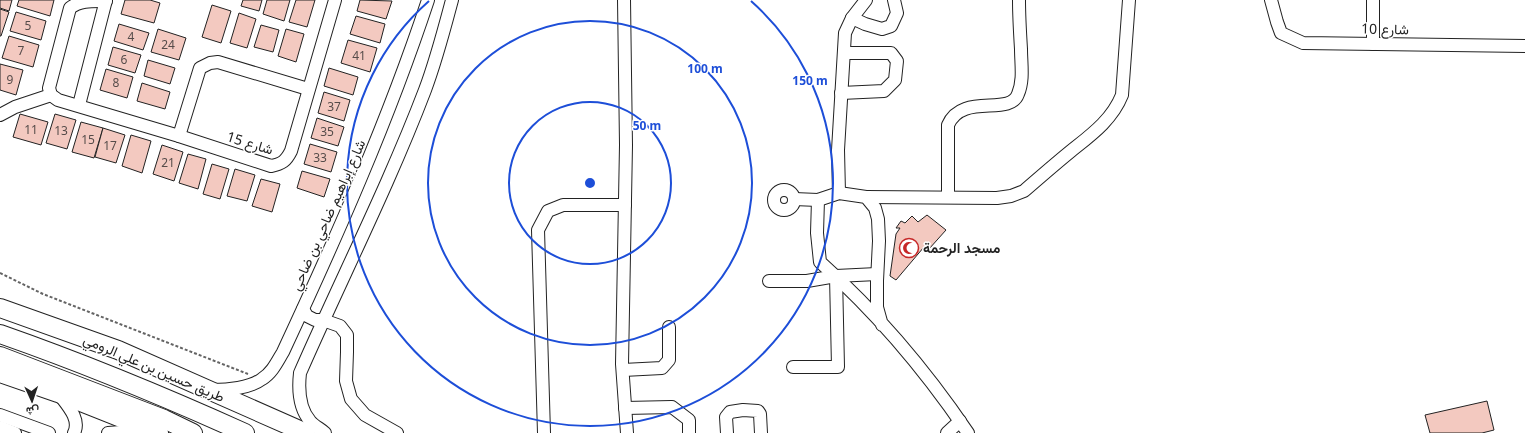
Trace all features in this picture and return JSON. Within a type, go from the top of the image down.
[{"type":"highway","name":"طريق حسين بن علي الرومي","points":[[0,308],[118,350],[306,433]]},
{"type":"highway","points":[[0,334],[90,368],[245,433]]},
{"type":"highway","points":[[0,356],[164,419],[193,433]]},
{"type":"highway","points":[[0,373],[58,393],[159,433]]},
{"type":"street","points":[[0,115],[15,107],[51,95],[49,88],[70,8],[75,3],[84,0],[106,1],[79,105]]},
{"type":"street","name":"شارع 15","points":[[51,95],[58,100],[79,105],[271,166],[280,165],[285,162],[291,151],[335,0]]},
{"type":"street","name":"شارع إبراهيم ضاحي بن ضاحي","points":[[206,390],[223,390],[244,387],[262,380],[274,368],[283,352],[358,188],[404,73],[428,0]]},
{"type":"street","points":[[325,433],[311,422],[302,408],[298,391],[300,373],[323,320],[376,209],[420,103],[440,45],[452,0]]},
{"type":"street","points":[[624,0],[626,145],[623,370],[627,433]]},
{"type":"street","points":[[839,193],[838,150],[845,33],[852,18],[866,0]]},
{"type":"street","points":[[852,18],[882,29],[891,26],[897,13],[894,0]]},
{"type":"street","points":[[948,197],[948,125],[951,119],[956,113],[964,109],[982,106],[1006,105],[1018,96],[1022,81],[1019,0]]},
{"type":"street","points":[[794,199],[818,200],[839,193],[866,197],[997,198],[1011,196],[1024,191],[1098,129],[1110,118],[1118,106],[1122,95],[1129,0]]},
{"type":"street","name":"شارع 10","points":[[1271,0],[1276,22],[1281,33],[1303,43],[1525,46]]},
{"type":"street","points":[[1373,0],[1373,44]]},
{"type":"street","points":[[841,93],[884,91],[895,80],[897,61],[892,53],[844,53]]},
{"type":"street","points":[[178,136],[200,68],[210,63],[218,62],[308,89]]},
{"type":"street","points":[[866,197],[875,208],[878,219],[879,241],[877,307],[882,325]]},
{"type":"street","points":[[818,200],[817,233],[820,262],[836,276],[882,325],[923,372],[968,433]]},
{"type":"street","points":[[544,433],[538,230],[548,211],[563,205],[624,205]]},
{"type":"street","points":[[769,281],[807,281],[836,276],[877,274]]},
{"type":"street","points":[[793,368],[838,367],[836,276]]},
{"type":"street","points":[[303,309],[308,316],[315,320],[323,320],[340,326],[346,335],[346,381],[351,399],[365,415],[397,433]]},
{"type":"street","points":[[623,370],[662,368],[669,360],[670,327]]},
{"type":"street","points":[[58,393],[75,418],[76,427],[74,433]]},
{"type":"street","points":[[625,408],[672,407],[689,420],[689,433]]},
{"type":"street","points":[[727,433],[726,418],[730,412],[743,410],[758,411],[760,414],[761,433]]},
{"type":"street","points":[[0,415],[49,433]]},
{"type":"street","points":[[947,433],[960,421]]},
{"type":"street","points":[[0,427],[15,433]]},
{"type":"street","points":[[108,433],[135,433]]},
{"type":"path","points":[[0,273],[42,294],[262,380]]},
{"type":"building","points":[[0,0],[12,0],[9,11],[0,8]]},
{"type":"building","points":[[19,0],[54,0],[50,16],[17,6]]},
{"type":"building","points":[[125,0],[150,0],[160,3],[154,23],[121,14]]},
{"type":"building","points":[[243,0],[262,0],[259,11],[241,6]]},
{"type":"building","points":[[267,0],[290,0],[284,21],[263,14]]},
{"type":"building","points":[[296,0],[315,0],[307,27],[289,22]]},
{"type":"building","points":[[360,0],[392,1],[386,19],[357,11]]},
{"type":"building","points":[[212,5],[231,11],[221,43],[202,37]]},
{"type":"building","points":[[0,9],[9,12],[1,36],[0,36]]},
{"type":"building","points":[[16,12],[46,21],[41,40],[10,31]]},
{"type":"building","points":[[239,13],[256,19],[247,48],[230,43]]},
{"type":"building","points":[[356,16],[385,24],[380,43],[350,34]]},
{"type":"building","points":[[119,24],[149,33],[143,50],[114,41]]},
{"type":"building","points":[[261,25],[279,30],[273,52],[254,47]]},
{"type":"building","points":[[158,29],[186,38],[179,60],[151,52]]},
{"type":"building","points":[[286,29],[304,34],[296,62],[278,56]]},
{"type":"building","points":[[9,36],[39,45],[33,67],[2,58]]},
{"type":"building","points":[[348,40],[377,48],[370,72],[341,63]]},
{"type":"building","points":[[113,47],[141,55],[135,73],[108,65]]},
{"type":"building","points":[[148,60],[175,68],[170,84],[144,76]]},
{"type":"building","points":[[0,64],[23,70],[16,95],[0,90]]},
{"type":"building","points":[[329,68],[358,77],[353,95],[324,86]]},
{"type":"building","points":[[106,69],[133,77],[127,98],[100,90]]},
{"type":"building","points":[[142,83],[170,92],[165,109],[137,101]]},
{"type":"building","points":[[324,92],[350,100],[344,121],[318,113]]},
{"type":"building","points":[[20,114],[48,122],[41,145],[13,137]]},
{"type":"building","points":[[55,114],[76,120],[67,149],[46,143]]},
{"type":"building","points":[[317,118],[344,127],[338,146],[311,138]]},
{"type":"building","points":[[81,122],[103,128],[94,158],[72,152]]},
{"type":"building","points":[[103,128],[125,135],[116,163],[95,157]]},
{"type":"building","points":[[131,135],[151,141],[142,173],[122,166]]},
{"type":"building","points":[[310,144],[337,152],[331,172],[304,164]]},
{"type":"building","points":[[162,145],[183,152],[174,181],[153,174]]},
{"type":"building","points":[[188,154],[206,159],[198,189],[179,183]]},
{"type":"building","points":[[212,164],[229,169],[220,199],[203,194]]},
{"type":"building","points":[[235,169],[255,175],[247,201],[227,196]]},
{"type":"building","points":[[302,171],[330,179],[324,197],[297,188]]},
{"type":"building","points":[[261,179],[280,184],[272,212],[252,206]]},
{"type":"building","name":"مسجد الرحمة","points":[[927,215],[946,230],[929,249],[924,247],[896,280],[890,276],[896,234],[900,228],[896,228],[901,221],[905,223],[912,216],[918,222]]},
{"type":"building","points":[[1487,401],[1494,430],[1482,433],[1430,433],[1425,415]]},
{"type":"place","name":"مسجد الرحمة","points":[[909,248]]}]
